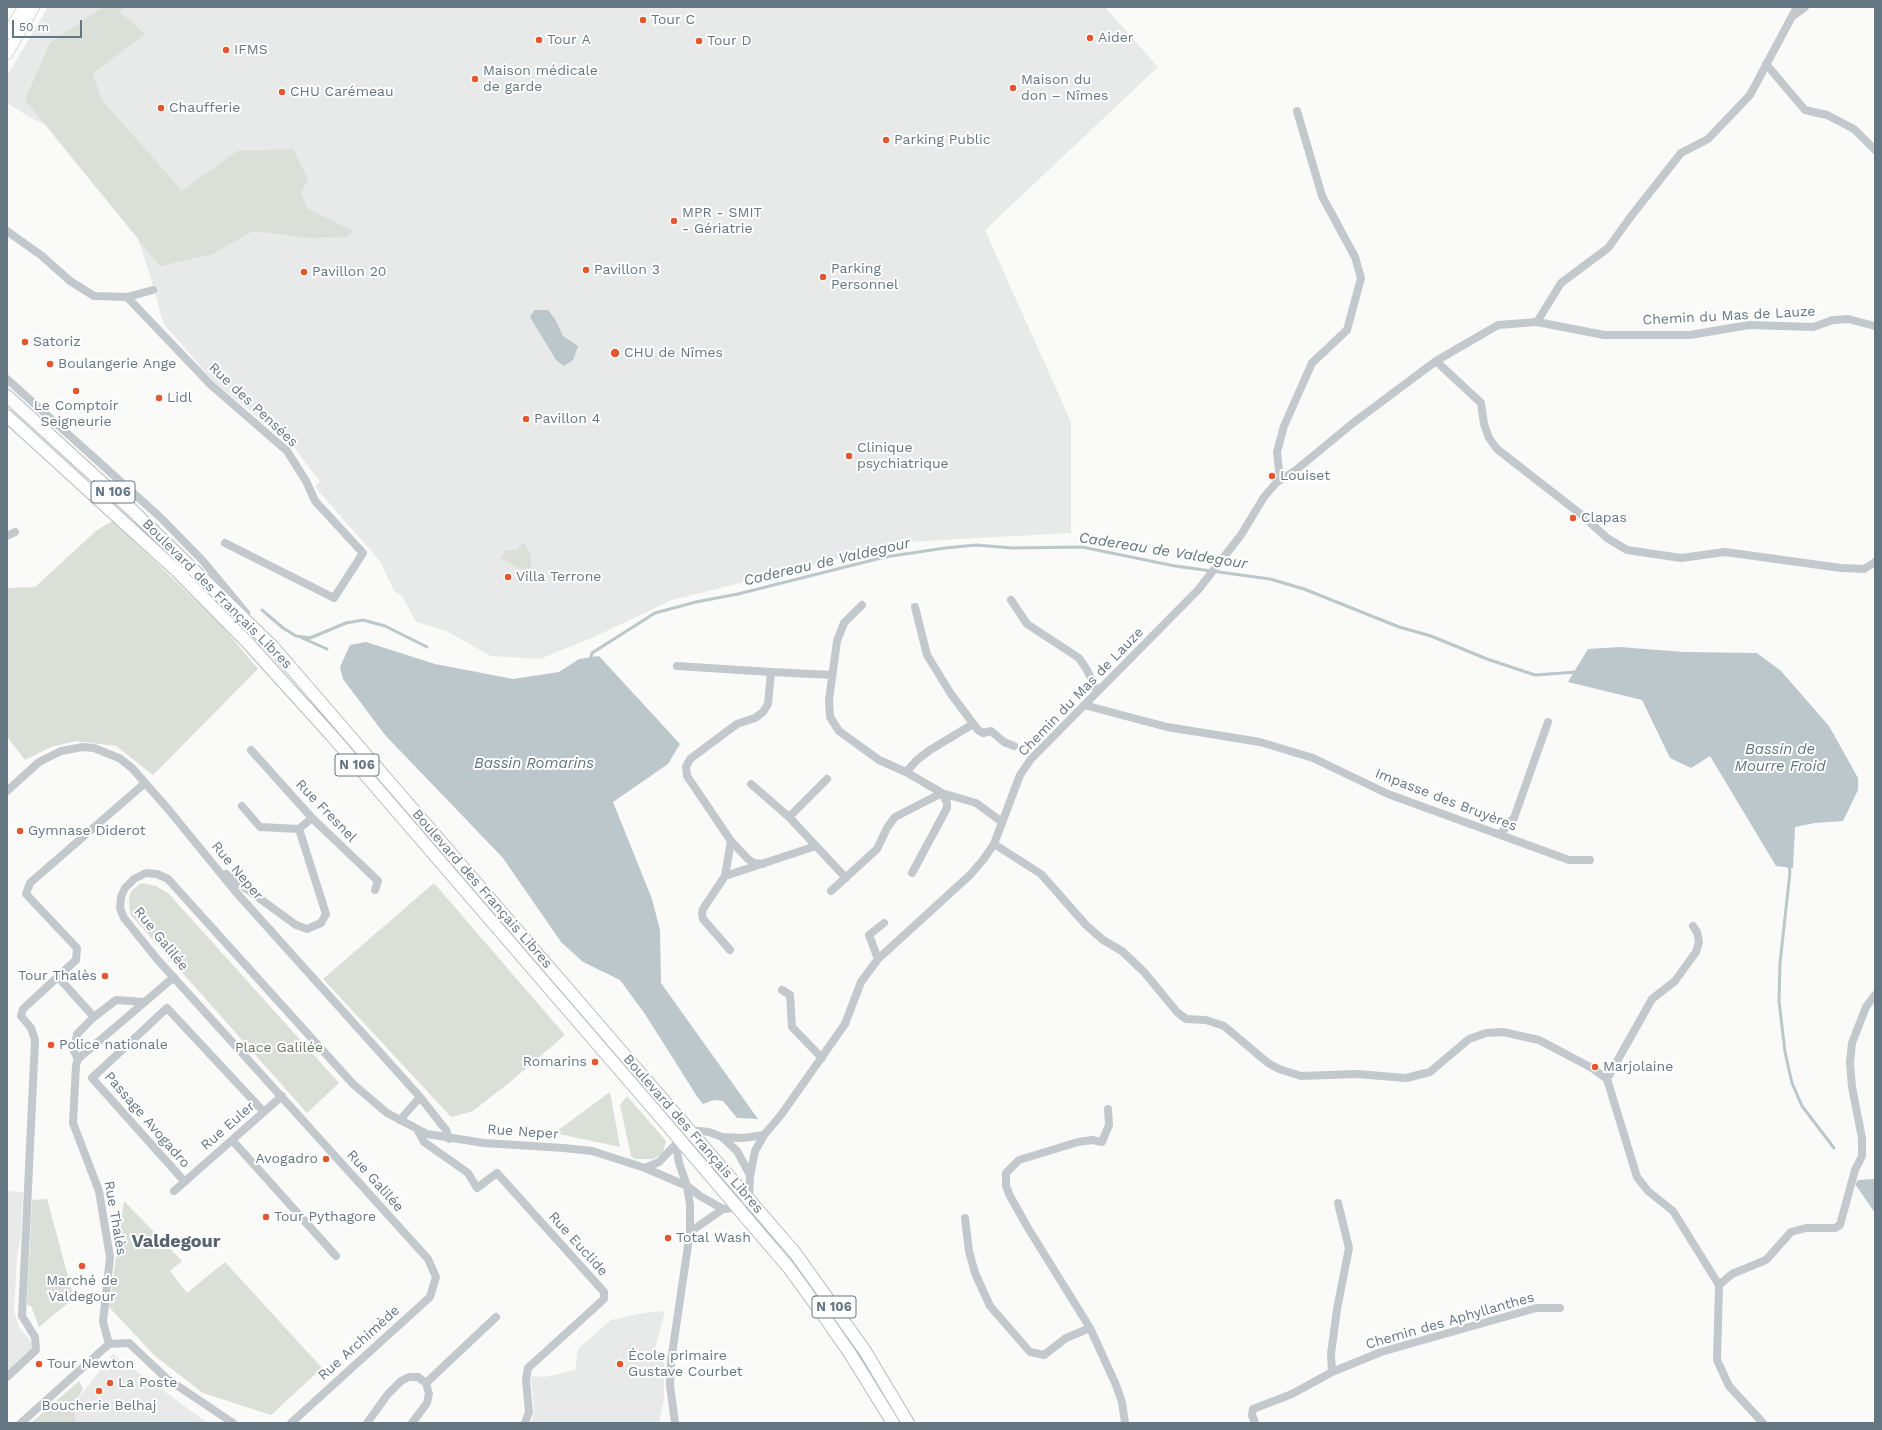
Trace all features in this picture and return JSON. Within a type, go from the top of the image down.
[{"type":"main road","points":[[7,34],[24,7]]},
{"type":"main road","points":[[7,54],[34,7]]},
{"type":"main road","name":"Boulevard des Français Libres","points":[[7,396],[132,510],[273,647],[795,1254],[837,1310],[865,1351],[908,1423]]},
{"type":"main road","name":"Boulevard des Français Libres","points":[[7,416],[172,566],[248,643],[347,754],[677,1143],[738,1208],[789,1268],[824,1316],[893,1423]]},
{"type":"street","points":[[1537,322],[1561,283],[1608,248],[1681,153],[1708,139],[1750,95],[1797,7]]},
{"type":"street","points":[[1792,16],[1805,7]]},
{"type":"street","points":[[1766,64],[1805,110],[1827,115],[1854,129],[1875,150]]},
{"type":"street","points":[[1279,476],[1277,452],[1288,419],[1312,362],[1347,330],[1361,278],[1355,257],[1322,196],[1297,111]]},
{"type":"street","points":[[7,231],[42,256],[70,281],[94,296],[126,297],[154,290]]},
{"type":"street","name":"Rue des Pensées","points":[[126,297],[211,385],[287,451],[306,481],[315,501],[363,552],[334,598],[225,543]]},
{"type":"street","name":"Chemin du Mas de Lauze","points":[[749,1199],[750,1176],[755,1152],[764,1135],[822,1058],[845,1024],[861,982],[878,959],[970,875],[994,844],[1020,775],[1031,759],[1198,590],[1241,535],[1264,497],[1279,476],[1296,470],[1353,423],[1436,361],[1498,325],[1537,322],[1604,335],[1690,334],[1750,325],[1813,327],[1833,320],[1848,319],[1875,326]]},
{"type":"street","points":[[1436,361],[1481,403],[1484,424],[1489,438],[1497,449],[1582,516],[1607,538],[1627,550],[1681,558],[1725,552],[1841,568],[1864,569],[1875,562]]},
{"type":"street","points":[[7,379],[161,518],[203,561],[273,647]]},
{"type":"street","points":[[7,536],[15,532]]},
{"type":"street","points":[[1011,600],[1027,624],[1079,658],[1087,670],[1097,692]]},
{"type":"street","points":[[862,605],[844,624],[837,641],[829,700],[830,717],[839,731],[879,760],[906,772],[942,793],[976,803],[1002,822]]},
{"type":"street","points":[[915,607],[923,646],[930,661],[973,724],[983,733],[991,732],[1004,742],[1014,746]]},
{"type":"street","points":[[677,666],[832,675]]},
{"type":"street","points":[[763,864],[754,863],[748,859],[731,841],[687,776],[686,767],[690,759],[737,724],[755,718],[763,712],[768,704],[771,672]]},
{"type":"street","name":"Impasse des Bruyères","points":[[1084,705],[1166,727],[1260,742],[1313,758],[1388,794],[1569,860],[1590,860]]},
{"type":"street","points":[[1500,834],[1514,818],[1548,722]]},
{"type":"street","points":[[906,772],[917,760],[930,750],[973,724]]},
{"type":"street","name":"Rue Neper","points":[[7,791],[39,762],[61,750],[83,747],[94,748],[119,758],[146,783],[218,868],[235,891],[420,1097],[446,1130],[449,1139],[592,1151],[645,1168],[687,1186],[700,1196],[723,1209]]},
{"type":"street","name":"Rue Fresnel","points":[[251,750],[312,818],[378,881],[375,890]]},
{"type":"street","points":[[789,817],[827,779]]},
{"type":"street","points":[[7,1377],[36,1350],[35,1337],[22,1316],[35,1040],[31,1028],[21,1016],[22,1009],[76,960],[77,948],[26,894],[30,883],[146,783]]},
{"type":"street","points":[[751,784],[789,817],[846,878]]},
{"type":"street","points":[[912,873],[947,808],[947,803],[942,793]]},
{"type":"street","points":[[831,891],[877,849],[887,828],[895,817],[942,793]]},
{"type":"street","points":[[242,806],[260,827],[299,829],[312,818]]},
{"type":"street","points":[[218,868],[296,925],[308,929],[321,923],[326,914],[299,829]]},
{"type":"street","points":[[730,950],[703,919],[702,913],[703,909],[725,876],[731,841]]},
{"type":"street","points":[[994,844],[1041,874],[1086,926],[1103,940],[1122,951],[1144,972],[1177,1012],[1186,1019],[1206,1020],[1224,1026],[1268,1063],[1279,1069],[1301,1076],[1356,1074],[1406,1078],[1430,1072],[1469,1039],[1486,1033],[1503,1032],[1539,1040],[1592,1068],[1607,1079],[1636,1177],[1648,1191],[1673,1211],[1720,1285],[1717,1360],[1729,1386],[1764,1423]]},
{"type":"street","points":[[725,876],[816,846]]},
{"type":"street","name":"Rue Galilée","points":[[436,1277],[428,1258],[174,977],[124,918],[120,908],[121,897],[125,888],[134,879],[146,873],[157,874],[168,879],[353,1084],[387,1113],[427,1134],[449,1139]]},
{"type":"street","points":[[878,959],[869,935],[884,923]]},
{"type":"street","points":[[1607,1079],[1652,999],[1675,981],[1696,952],[1699,942],[1694,926]]},
{"type":"street","points":[[58,977],[94,1017]]},
{"type":"street","points":[[78,1059],[174,977]]},
{"type":"street","points":[[782,990],[790,995],[792,1027],[822,1058]]},
{"type":"street","points":[[1720,1285],[1732,1274],[1766,1260],[1791,1232],[1806,1228],[1834,1228],[1840,1225],[1854,1170],[1862,1156],[1862,1138],[1852,1087],[1850,1063],[1852,1043],[1866,1007],[1875,995]]},
{"type":"street","name":"Rue Thalès","points":[[109,1344],[103,1322],[110,1257],[97,1184],[73,1122],[76,1065],[78,1059],[74,1051],[77,1034],[94,1017],[116,1000],[145,1002]]},
{"type":"street","name":"Passage Avogadro","points":[[185,1182],[92,1078],[167,1008],[264,1112]]},
{"type":"street","name":"Rue Euler","points":[[174,1191],[282,1096]]},
{"type":"street","points":[[400,1120],[420,1097]]},
{"type":"street","points":[[1108,1109],[1109,1125],[1102,1142],[1092,1140],[1078,1142],[1019,1160],[1006,1173],[1006,1186],[1010,1196],[1090,1328],[1116,1385],[1122,1402],[1125,1423]]},
{"type":"street","name":"Rue Euclide","points":[[416,1129],[424,1142],[468,1173],[477,1188],[497,1173],[604,1292],[604,1299],[528,1368],[526,1380],[530,1412],[525,1423]]},
{"type":"street","points":[[645,1168],[659,1162],[689,1130],[709,1132],[722,1137],[743,1138],[764,1135]]},
{"type":"street","points":[[722,1137],[737,1151],[750,1176]]},
{"type":"street","points":[[232,1140],[336,1256]]},
{"type":"street","points":[[675,1423],[670,1385],[671,1361],[690,1232],[690,1205],[687,1186],[679,1163],[677,1143]]},
{"type":"street","points":[[690,1232],[723,1209],[738,1208],[749,1199]]},
{"type":"street","points":[[1332,1372],[1332,1354],[1336,1317],[1349,1248],[1338,1202]]},
{"type":"street","points":[[965,1218],[969,1251],[975,1273],[990,1306],[1030,1352],[1044,1355],[1066,1338],[1090,1328]]},
{"type":"street","name":"Rue Archimède","points":[[291,1423],[430,1297],[436,1277]]},
{"type":"street","name":"Chemin des Aphyllanthes","points":[[1255,1423],[1252,1415],[1253,1409],[1292,1394],[1332,1372],[1381,1352],[1536,1308],[1560,1308]]},
{"type":"street","points":[[426,1383],[496,1317]]},
{"type":"street","points":[[21,1423],[109,1344],[129,1343],[166,1378],[233,1423]]},
{"type":"street","points":[[367,1423],[388,1394],[401,1382],[409,1377],[413,1377],[426,1383],[429,1394],[427,1403],[412,1423]]},
{"type":"shaded area","name":"CHU de Nîmes","points":[[48,7],[1105,7],[1158,67],[985,230],[1071,422],[1071,533],[905,542],[672,600],[594,637],[540,659],[491,656],[446,631],[416,622],[402,596],[394,591],[380,561],[315,487],[320,482],[291,443],[216,384],[163,323],[150,275],[138,239],[74,138],[29,117],[7,103],[7,76]]},
{"type":"shaded area","points":[[7,1191],[23,1192],[21,1236],[17,1257],[14,1312],[19,1327],[33,1344],[32,1350],[7,1373]]},
{"type":"shaded area","name":"École primaire Gustave Courbet","points":[[665,1311],[655,1349],[664,1358],[664,1400],[659,1423],[531,1423],[534,1412],[531,1376],[545,1377],[575,1370],[578,1349],[611,1320],[644,1313]]},
{"type":"shaded area","points":[[113,1354],[205,1421],[205,1423],[67,1423],[62,1419]]},
{"type":"green space","points":[[103,7],[126,7],[119,11],[145,34],[93,73],[101,99],[182,191],[237,151],[293,149],[308,179],[301,193],[308,209],[353,231],[347,237],[310,238],[253,231],[212,254],[160,266],[25,100],[50,43]]},
{"type":"green space","points":[[113,521],[222,626],[258,669],[153,775],[116,746],[76,741],[51,747],[25,760],[7,737],[7,588],[35,587],[97,530]]},
{"type":"green space","points":[[524,542],[531,556],[531,568],[520,569],[500,558],[506,550],[516,550]]},
{"type":"green space","name":"Place Galilée","points":[[141,883],[156,886],[169,894],[339,1083],[307,1113],[130,914],[129,897],[132,890]]},
{"type":"green space","points":[[434,883],[565,1035],[510,1082],[473,1111],[451,1117],[323,979]]},
{"type":"green space","points":[[610,1092],[620,1147],[554,1133]]},
{"type":"green space","points":[[627,1096],[666,1141],[663,1153],[653,1159],[635,1159],[631,1156],[620,1105]]},
{"type":"green space","points":[[47,1199],[74,1298],[39,1327],[31,1306],[27,1305],[32,1200]]},
{"type":"green space","points":[[124,1201],[182,1261],[170,1271],[187,1293],[225,1262],[322,1368],[271,1415],[203,1393],[155,1356],[109,1307]]},
{"type":"green space","points":[[79,1381],[83,1389],[73,1406],[76,1423],[31,1423]]},
{"type":"water","points":[[534,310],[548,310],[555,319],[563,336],[578,346],[573,360],[564,366],[556,360],[530,317]]},
{"type":"water","name":"Bassin Romarins","points":[[366,642],[435,664],[513,679],[559,672],[579,659],[599,656],[680,744],[668,764],[613,802],[652,899],[660,930],[661,983],[758,1119],[737,1118],[723,1101],[714,1100],[703,1104],[645,1014],[620,980],[583,962],[561,942],[503,858],[385,735],[343,679],[340,667],[350,645]]},
{"type":"water","name":"Bassin de Mourre Froid","points":[[1620,647],[1684,652],[1757,653],[1781,671],[1829,726],[1858,778],[1858,790],[1843,821],[1815,823],[1795,827],[1793,868],[1776,866],[1710,756],[1691,768],[1670,758],[1642,700],[1568,682],[1588,649]]},
{"type":"water","points":[[1875,1179],[1875,1213],[1855,1184],[1858,1180]]},
{"type":"waterway","name":"Cadereau de Valdegour","points":[[590,661],[592,653],[655,613],[885,557],[976,545],[1012,548],[1082,547],[1175,566],[1270,579],[1304,589],[1399,627],[1431,636],[1487,659],[1535,675],[1577,672]]},
{"type":"waterway","name":"Cadereau de Valdegour","points":[[262,610],[283,628],[296,636],[310,638],[346,623],[363,620],[385,626],[427,647]]},
{"type":"waterway","name":"Cadereau de Valdegour","points":[[302,638],[327,649]]},
{"type":"waterway","name":"Cadereau de Valdegour","points":[[1789,865],[1790,872],[1780,963],[1779,1001],[1785,1052],[1792,1083],[1802,1106],[1834,1148]]},
{"type":"place","name":"Tour C","points":[[643,20]]},
{"type":"place","name":"Aider","points":[[1090,38]]},
{"type":"place","name":"Tour A","points":[[539,40]]},
{"type":"place","name":"Tour D","points":[[699,41]]},
{"type":"place","name":"IFMS","points":[[226,50]]},
{"type":"place","name":"Maison médicale de garde","points":[[475,79]]},
{"type":"place","name":"Maison du don – Nîmes","points":[[1013,88]]},
{"type":"place","name":"CHU Carémeau","points":[[282,92]]},
{"type":"place","name":"Chaufferie","points":[[161,108]]},
{"type":"place","name":"Parking Public","points":[[886,140]]},
{"type":"place","name":"MPR - SMIT - Gériatrie","points":[[674,221]]},
{"type":"place","name":"Pavillon 3","points":[[586,270]]},
{"type":"place","name":"Pavillon 20","points":[[304,272]]},
{"type":"place","name":"Parking Personnel","points":[[823,277]]},
{"type":"place","name":"Satoriz","points":[[25,342]]},
{"type":"place","name":"CHU de Nîmes","points":[[615,353]]},
{"type":"place","name":"Boulangerie Ange","points":[[50,364]]},
{"type":"place","name":"Le Comptoir Seigneurie","points":[[76,391]]},
{"type":"place","name":"Lidl","points":[[159,398]]},
{"type":"place","name":"Pavillon 4","points":[[526,419]]},
{"type":"place","name":"Clinique psychiatrique","points":[[849,456]]},
{"type":"place","name":"Louiset","points":[[1272,476]]},
{"type":"place","name":"Clapas","points":[[1573,518]]},
{"type":"place","name":"Villa Terrone","points":[[508,577]]},
{"type":"place","name":"Gymnase Diderot","points":[[20,831]]},
{"type":"place","name":"Tour Thalès","points":[[105,976]]},
{"type":"place","name":"Police nationale","points":[[51,1045]]},
{"type":"place","name":"Romarins","points":[[595,1062]]},
{"type":"place","name":"Marjolaine","points":[[1595,1067]]},
{"type":"place","name":"Avogadro","points":[[326,1159]]},
{"type":"place","name":"Tour Pythagore","points":[[266,1217]]},
{"type":"place","name":"Total Wash","points":[[668,1238]]},
{"type":"place","name":"Marché de Valdegour","points":[[82,1266]]},
{"type":"place","name":"Tour Newton","points":[[39,1364]]},
{"type":"place","name":"École primaire Gustave Courbet","points":[[620,1364]]},
{"type":"place","name":"La Poste","points":[[110,1383]]},
{"type":"place","name":"Boucherie Belhaj","points":[[99,1391]]},
{"type":"district","name":"Valdegour","points":[[176,1242]]}]
